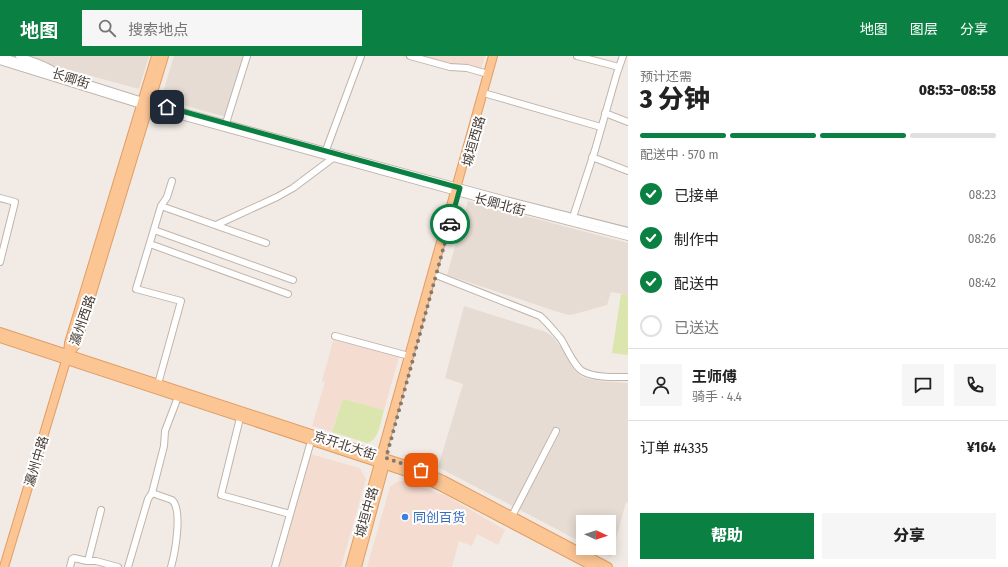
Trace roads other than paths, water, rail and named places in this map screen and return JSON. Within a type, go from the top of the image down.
[{"type":"main road","name":"瀛州西路","points":[[145,104],[156,56]]},
{"type":"main road","name":"瀛州西路","points":[[67,357],[69,343],[145,104],[164,56]]},
{"type":"main road","name":"城垣西路","points":[[383,461],[436,274],[493,56]]},
{"type":"main road","name":"城垣西路","points":[[383,461],[409,356],[497,56]]},
{"type":"main road","points":[[0,332],[67,357]]},
{"type":"main road","points":[[0,338],[67,357]]},
{"type":"main road","name":"京开北大街","points":[[67,357],[158,384],[383,461],[431,481],[594,567]]},
{"type":"main road","name":"京开北大街","points":[[67,357],[178,397],[311,441],[434,475],[608,567]]},
{"type":"main road","name":"瀛州中路","points":[[4,567],[67,357]]},
{"type":"main road","name":"城垣中路","points":[[350,567],[383,461]]},
{"type":"main road","name":"城垣中路","points":[[357,567],[383,461]]},
{"type":"street","name":"长卿街","points":[[0,56],[145,104]]},
{"type":"street","points":[[20,56],[47,66],[62,76]]},
{"type":"street","points":[[226,123],[247,56]]},
{"type":"street","points":[[326,150],[361,56]]},
{"type":"street","points":[[410,56],[450,67],[467,68],[488,74]]},
{"type":"street","points":[[577,56],[619,67]]},
{"type":"street","points":[[573,217],[623,56]]},
{"type":"street","name":"长卿街","points":[[0,61],[145,104]]},
{"type":"street","points":[[487,94],[601,128]]},
{"type":"street","name":"长卿北街","points":[[145,104],[226,123],[326,150],[458,190],[573,217],[628,232]]},
{"type":"street","name":"长卿北街","points":[[145,104],[333,158],[458,190],[628,237]]},
{"type":"street","points":[[605,113],[628,122]]},
{"type":"street","points":[[592,157],[628,171]]},
{"type":"street","points":[[216,225],[293,188],[333,158]]},
{"type":"street","points":[[158,384],[182,302],[136,289],[161,206],[167,197],[172,181]]},
{"type":"street","points":[[0,198],[15,202],[0,262]]},
{"type":"street","points":[[161,206],[266,243]]},
{"type":"street","points":[[154,230],[293,280]]},
{"type":"street","points":[[150,244],[288,294]]},
{"type":"street","points":[[436,274],[540,316],[557,334],[579,369],[597,375],[628,377]]},
{"type":"street","points":[[335,336],[409,356]]},
{"type":"street","points":[[128,567],[148,498],[152,493],[164,446],[165,431],[178,397]]},
{"type":"street","points":[[240,418],[222,495],[290,514]]},
{"type":"street","points":[[512,516],[556,431]]},
{"type":"street","points":[[275,567],[311,441]]},
{"type":"street","points":[[152,493],[172,500],[176,509],[177,524],[175,552],[172,567]]},
{"type":"street","points":[[88,561],[101,510]]},
{"type":"street","points":[[70,567],[72,559],[74,558],[96,561],[118,567]]},
{"type":"place","name":"同创百货","points":[[405,517]]}]
